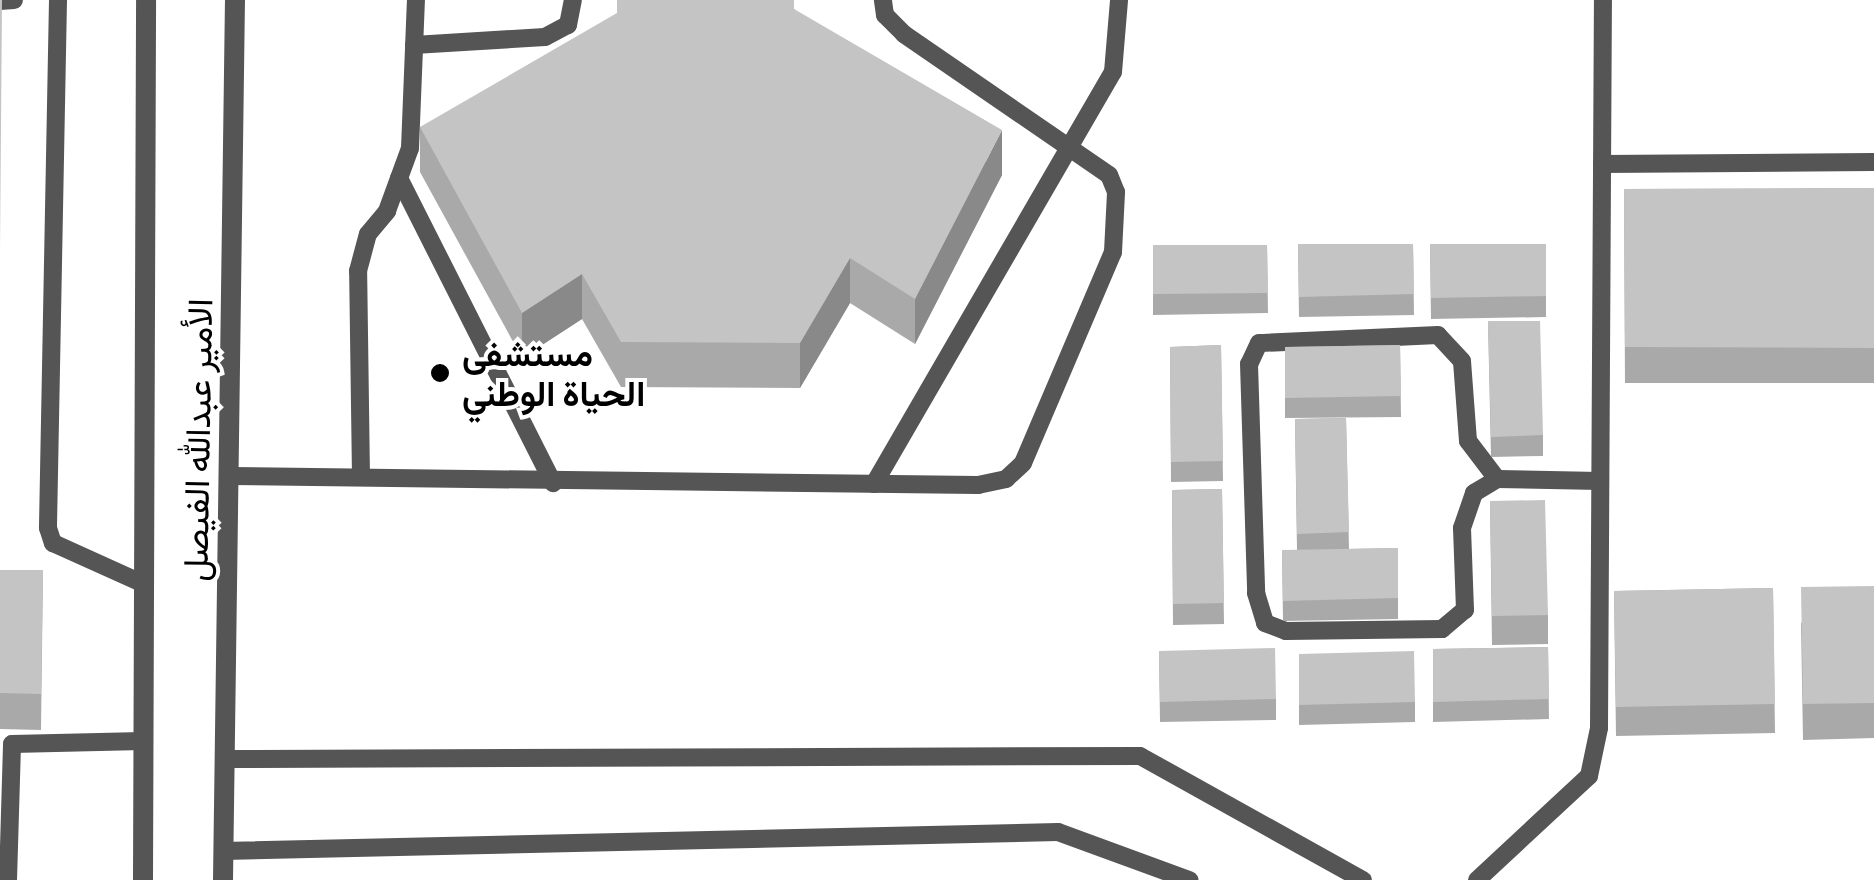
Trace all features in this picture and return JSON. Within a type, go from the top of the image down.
[{"type":"street","name":"الأمير عبدالله الفيصل","points":[[143,880],[146,0]]},
{"type":"street","name":"الأمير عبدالله الفيصل","points":[[223,880],[236,0]]},
{"type":"lane","points":[[0,1],[14,0]]},
{"type":"lane","points":[[58,0],[48,528],[53,543],[144,584]]},
{"type":"lane","points":[[361,478],[358,271],[368,234],[387,211],[410,148],[416,0]]},
{"type":"lane","points":[[414,46],[546,37],[568,24],[572,0]]},
{"type":"lane","points":[[228,476],[978,486],[1006,479],[1024,463],[1113,252],[1118,220],[1109,175],[904,34],[886,15],[883,0]]},
{"type":"lane","points":[[874,484],[1113,72],[1120,0]]},
{"type":"lane","points":[[1477,880],[1589,776],[1598,728],[1603,0]]},
{"type":"lane","points":[[1602,164],[1874,162]]},
{"type":"lane","points":[[399,178],[553,483]]},
{"type":"lane","points":[[1497,479],[1468,441],[1462,360],[1438,335],[1258,343],[1249,364],[1256,593],[1265,623],[1286,631],[1442,630],[1456,623],[1465,610],[1465,508],[1497,479],[1600,480]]},
{"type":"lane","points":[[8,880],[6,744],[143,741]]},
{"type":"lane","points":[[224,759],[1140,756],[1363,880]]},
{"type":"lane","points":[[223,851],[1058,832],[1189,880]]},
{"type":"building","points":[[0,0],[2,0],[0,252]]},
{"type":"building","name":"مستشفى الحياة الوطني","points":[[617,0],[794,0],[794,9],[1002,130],[915,299],[850,258],[800,343],[621,342],[582,274],[522,313],[420,127],[617,13]]},
{"type":"building","points":[[1874,188],[1874,348],[1625,347],[1624,189]]},
{"type":"building","points":[[1298,244],[1413,244],[1414,294],[1299,297]]},
{"type":"building","points":[[1430,244],[1546,244],[1546,296],[1431,298]]},
{"type":"building","points":[[1153,245],[1267,245],[1268,293],[1153,294]]},
{"type":"building","points":[[1488,321],[1540,321],[1543,435],[1491,437]]},
{"type":"building","points":[[1221,345],[1223,461],[1171,462],[1170,347]]},
{"type":"building","points":[[1400,345],[1401,396],[1285,398],[1285,347]]},
{"type":"building","points":[[1346,418],[1349,532],[1297,534],[1295,419]]},
{"type":"building","points":[[1222,489],[1224,603],[1173,604],[1172,490]]},
{"type":"building","points":[[1545,500],[1548,615],[1492,616],[1490,501]]},
{"type":"building","points":[[1398,548],[1398,598],[1283,601],[1282,550]]},
{"type":"building","points":[[0,570],[43,570],[41,694],[0,693]]},
{"type":"building","points":[[1874,586],[1874,703],[1803,704],[1801,587]]},
{"type":"building","points":[[1773,588],[1775,704],[1616,707],[1614,591]]},
{"type":"building","points":[[1548,647],[1549,699],[1433,702],[1433,649]]},
{"type":"building","points":[[1275,648],[1276,699],[1160,702],[1159,651]]},
{"type":"building","points":[[1414,651],[1415,702],[1299,705],[1299,654]]},
{"type":"place","name":"مستشفى الحياة الوطني","points":[[440,373]]}]
